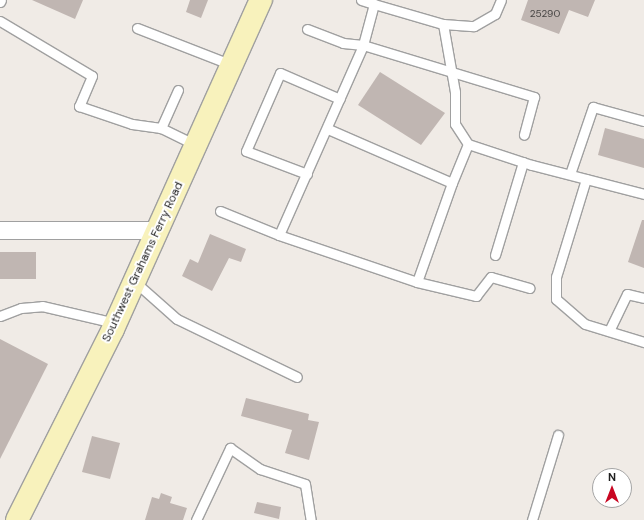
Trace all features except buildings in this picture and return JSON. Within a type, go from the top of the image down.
[{"type":"main road","name":"Southwest Grahams Ferry Road","points":[[17,520],[115,323],[261,0]]},
{"type":"street","points":[[0,230],[158,230]]},
{"type":"lane","points":[[361,0],[443,24],[474,26],[495,14],[502,0]]},
{"type":"lane","points":[[279,235],[328,129],[363,45],[374,4]]},
{"type":"lane","points":[[0,21],[92,76],[80,106],[132,124],[161,128],[196,145]]},
{"type":"lane","points":[[443,24],[455,92],[455,124],[468,144],[523,162],[644,194]]},
{"type":"lane","points":[[136,28],[232,64]]},
{"type":"lane","points":[[307,29],[343,43],[363,45],[451,71],[534,98],[524,135]]},
{"type":"lane","points":[[307,174],[246,151],[280,73],[340,99]]},
{"type":"lane","points":[[161,128],[178,90]]},
{"type":"lane","points":[[570,174],[593,107],[644,121]]},
{"type":"lane","points":[[328,129],[452,182]]},
{"type":"lane","points":[[417,282],[452,182],[468,144]]},
{"type":"lane","points":[[495,256],[523,162]]},
{"type":"lane","points":[[586,179],[556,277],[556,299],[585,324],[644,342]]},
{"type":"lane","points":[[220,211],[279,235],[417,282],[476,296],[491,277],[529,288]]},
{"type":"lane","points":[[134,281],[176,319],[297,377]]},
{"type":"lane","points":[[609,331],[627,294],[644,298]]},
{"type":"lane","points":[[0,316],[21,308],[42,306],[115,323]]},
{"type":"lane","points":[[532,520],[558,435]]},
{"type":"lane","points":[[196,520],[230,448],[260,469],[305,484],[310,520]]}]
